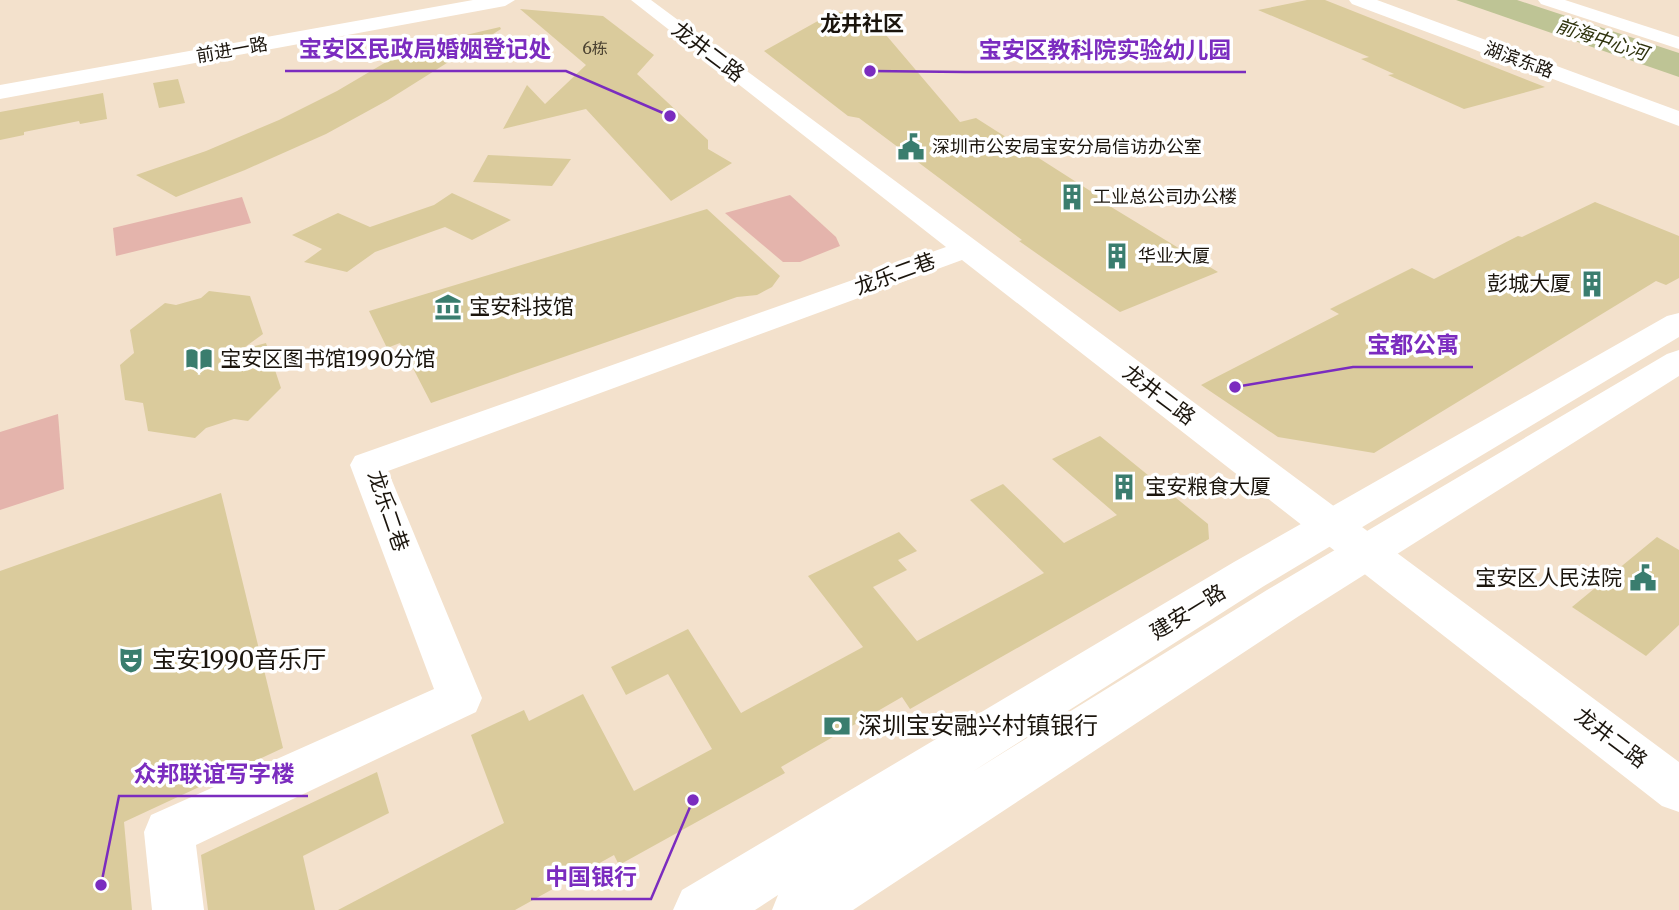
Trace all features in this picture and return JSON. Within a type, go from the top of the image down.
[{"type":"main road","name":"前进一路","points":[[0,79],[447,0]]},
{"type":"main road","name":"前进一路","points":[[0,92],[505,0]]},
{"type":"main road","name":"湖滨东路","points":[[1359,0],[1679,119]]},
{"type":"main road","name":"建安一路","points":[[801,910],[1348,539],[1679,323]]},
{"type":"main road","name":"建安一路","points":[[702,910],[1348,539],[1679,361]]},
{"type":"street","name":"龙井二路","points":[[640,0],[1679,790]]},
{"type":"street","points":[[1547,0],[1679,43]]},
{"type":"street","name":"龙乐二巷","points":[[178,910],[169,832],[460,698],[368,465],[967,248]]},
{"type":"shaded area","points":[[790,195],[836,237],[840,246],[800,262],[783,262],[725,213]]},
{"type":"shaded area","points":[[242,197],[251,223],[116,256],[113,228]]},
{"type":"shaded area","points":[[58,414],[64,489],[0,510],[0,432]]},
{"type":"water","name":"前海中心河","points":[[1456,0],[1517,0],[1679,53],[1679,77]]},
{"type":"building","points":[[1307,0],[1325,0],[1545,87],[1464,109],[1388,75],[1394,74],[1361,59],[1369,57],[1258,10]]},
{"type":"building","points":[[520,9],[603,16],[654,55],[637,74],[708,140],[708,149],[732,163],[671,201],[586,109],[503,129],[527,85],[545,104],[586,65]]},
{"type":"building","points":[[834,12],[845,12],[901,26],[886,35],[960,122],[976,118],[1106,201],[1103,202],[1218,272],[1120,312],[1019,241],[1022,240],[859,118],[848,116],[764,51]]},
{"type":"building","points":[[500,27],[501,29],[388,100],[326,134],[245,170],[176,197],[136,175],[206,151],[279,120],[337,91],[410,48]]},
{"type":"building","points":[[178,79],[185,103],[159,108],[153,83]]},
{"type":"building","points":[[103,93],[107,119],[80,124],[79,121],[24,132],[24,135],[0,140],[0,112]]},
{"type":"building","points":[[488,155],[571,159],[552,186],[473,182]]},
{"type":"building","points":[[452,193],[511,220],[472,240],[445,227],[375,252],[347,272],[304,262],[322,249],[292,235],[338,213],[370,227],[434,205]]},
{"type":"building","points":[[1595,202],[1679,236],[1679,278],[1666,285],[1656,281],[1374,453],[1278,437],[1201,385],[1339,314],[1330,309],[1412,268],[1434,279],[1518,236],[1522,237]]},
{"type":"building","name":"宝安科技馆","points":[[707,209],[780,276],[772,287],[757,295],[737,297],[431,403],[400,343],[387,348],[369,311]]},
{"type":"building","name":"宝安区图书馆1990分馆","points":[[209,291],[250,296],[263,334],[241,350],[266,343],[281,388],[248,421],[234,419],[206,428],[195,438],[148,431],[143,403],[125,400],[120,365],[134,353],[130,330],[165,303],[176,305],[201,298]]},
{"type":"building","points":[[1100,436],[1208,524],[1209,539],[910,709],[902,697],[781,767],[785,773],[619,865],[614,855],[515,910],[338,910],[504,823],[471,735],[524,710],[529,721],[583,694],[634,791],[712,749],[668,674],[626,695],[611,667],[688,629],[741,713],[863,647],[808,576],[899,532],[917,551],[898,560],[907,570],[873,587],[917,641],[1044,573],[970,500],[1003,484],[1064,543],[1117,515],[1052,459]]},
{"type":"building","name":"宝安1990音乐厅","points":[[221,493],[283,748],[124,822],[132,910],[0,910],[0,571]]},
{"type":"building","name":"宝安区人民法院","points":[[1657,537],[1679,550],[1679,625],[1646,656],[1572,607]]},
{"type":"building","points":[[377,772],[389,813],[303,856],[315,910],[208,910],[201,855]]},
{"type":"place","name":"宝安区教科院实验幼儿园","points":[[870,71]]},
{"type":"place","name":"宝安区民政局婚姻登记处","points":[[670,116]]},
{"type":"place","name":"深圳市公安局宝安分局信访办公室","points":[[911,147]]},
{"type":"place","name":"工业总公司办公楼","points":[[1072,197]]},
{"type":"place","name":"华业大厦","points":[[1117,256]]},
{"type":"place","name":"彭城大厦","points":[[1592,284]]},
{"type":"place","name":"宝安科技馆","points":[[448,307]]},
{"type":"place","name":"宝安区图书馆1990分馆","points":[[199,359]]},
{"type":"place","name":"宝都公寓","points":[[1235,387]]},
{"type":"place","name":"宝安粮食大厦","points":[[1124,487]]},
{"type":"place","name":"宝安区人民法院","points":[[1643,578]]},
{"type":"place","name":"宝安1990音乐厅","points":[[131,660]]},
{"type":"place","name":"深圳宝安融兴村镇银行","points":[[837,726]]},
{"type":"place","name":"中国银行","points":[[693,800]]},
{"type":"place","name":"众邦联谊写字楼","points":[[101,885]]},
{"type":"district","name":"龙井社区","points":[[862,24]]}]
